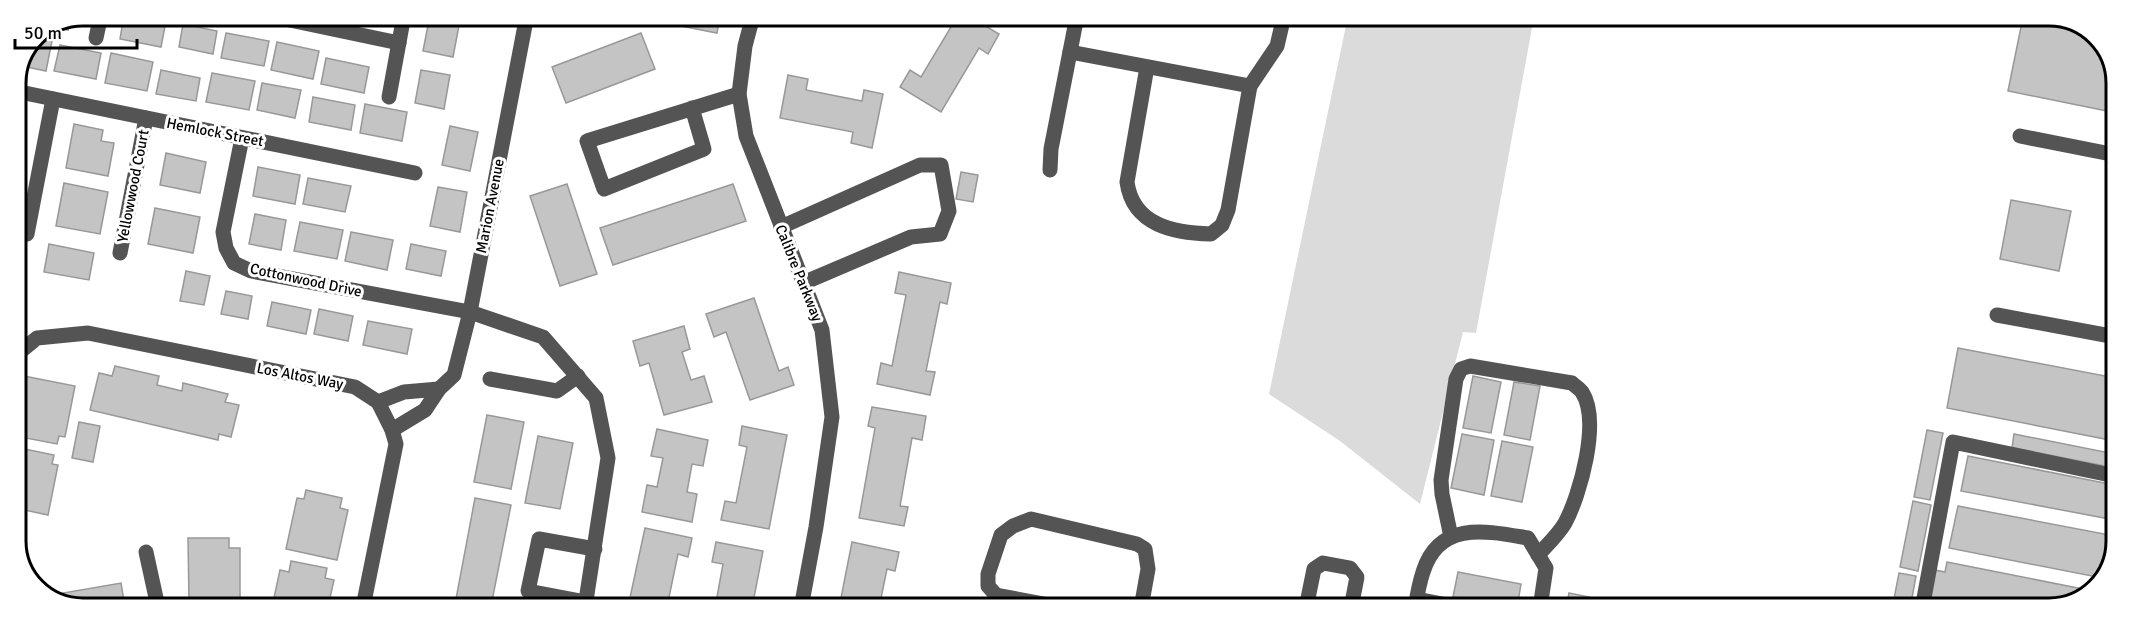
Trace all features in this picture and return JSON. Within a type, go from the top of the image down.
[{"type":"street","points":[[96,38],[99,26]]},
{"type":"street","points":[[318,26],[399,43]]},
{"type":"street","points":[[389,97],[402,26]]},
{"type":"street","name":"Marion Avenue","points":[[392,430],[425,410],[439,389],[454,375],[470,312],[525,26]]},
{"type":"street","name":"Calibre Parkway","points":[[750,26],[745,46],[739,94],[746,136],[822,330],[832,417],[803,598]]},
{"type":"street","points":[[1050,170],[1051,148],[1075,26]]},
{"type":"street","points":[[1147,67],[1127,182],[1129,196],[1140,212],[1154,223],[1170,229],[1211,234],[1222,225],[1228,210],[1250,86],[1277,46],[1282,26]]},
{"type":"street","points":[[1070,52],[1250,86]]},
{"type":"street","name":"Hemlock Street","points":[[26,93],[415,173]]},
{"type":"street","points":[[692,108],[704,149],[604,189],[587,141],[692,108],[739,94]]},
{"type":"street","points":[[27,234],[53,99]]},
{"type":"street","name":"Yellowwood Court","points":[[120,253],[146,118]]},
{"type":"street","points":[[2020,136],[2106,153]]},
{"type":"street","name":"Cottonwood Drive","points":[[242,138],[223,232],[226,248],[234,263],[251,271],[470,312]]},
{"type":"street","points":[[781,227],[920,165],[941,165],[950,211],[940,234],[911,237],[803,283]]},
{"type":"street","points":[[470,312],[543,337],[596,398],[608,458],[586,598]]},
{"type":"street","points":[[1997,315],[2106,335]]},
{"type":"street","name":"Los Altos Way","points":[[26,347],[37,338],[88,333],[356,387],[378,402]]},
{"type":"street","points":[[1451,537],[1441,480],[1456,379],[1461,369],[1470,366],[1572,383],[1582,392],[1587,407],[1589,432],[1586,466],[1575,503],[1564,525],[1538,555]]},
{"type":"street","points":[[490,379],[557,391],[578,376]]},
{"type":"street","points":[[365,598],[396,444],[392,430],[378,402],[404,392],[439,389]]},
{"type":"street","points":[[1924,598],[1953,442],[2106,474]]},
{"type":"street","points":[[1012,598],[996,595],[988,586],[988,574],[1001,535],[1013,526],[1030,519],[1137,544],[1145,549],[1148,569],[1144,598]]},
{"type":"street","points":[[1417,598],[1423,570],[1436,546],[1458,533],[1484,530],[1528,538],[1546,568],[1542,598]]},
{"type":"street","points":[[559,598],[528,591],[539,539],[595,549]]},
{"type":"street","points":[[146,552],[156,598]]},
{"type":"street","points":[[1308,598],[1314,568],[1323,563],[1350,568],[1357,577],[1353,598]]},
{"type":"shaded area","points":[[1346,26],[1532,26],[1476,333],[1463,332],[1420,504],[1340,441],[1269,394]]},
{"type":"building","points":[[122,26],[165,26],[161,47],[120,39]]},
{"type":"building","points":[[183,26],[217,31],[213,54],[179,47]]},
{"type":"building","points":[[428,26],[459,26],[453,57],[423,51]]},
{"type":"building","points":[[681,26],[718,26],[717,33]]},
{"type":"building","points":[[949,26],[986,26],[999,34],[988,54],[979,48],[941,112],[900,87],[910,70],[921,77],[951,27]]},
{"type":"building","points":[[2021,26],[2064,27],[2081,35],[2101,57],[2106,79],[2106,111],[2008,91]]},
{"type":"building","points":[[226,33],[269,41],[264,66],[221,58]]},
{"type":"building","points":[[641,33],[655,69],[566,103],[552,67]]},
{"type":"building","points":[[45,39],[52,41],[46,71],[28,67],[35,51]]},
{"type":"building","points":[[277,42],[319,51],[313,79],[271,70]]},
{"type":"building","points":[[60,45],[101,53],[96,79],[54,71]]},
{"type":"building","points":[[111,53],[153,62],[147,91],[105,83]]},
{"type":"building","points":[[326,58],[369,67],[364,93],[321,84]]},
{"type":"building","points":[[161,70],[200,78],[196,101],[156,94]]},
{"type":"building","points":[[421,70],[450,75],[444,109],[415,103]]},
{"type":"building","points":[[212,73],[255,81],[249,110],[206,102]]},
{"type":"building","points":[[788,75],[808,79],[806,90],[862,101],[864,90],[883,94],[872,148],[851,143],[853,132],[780,118]]},
{"type":"building","points":[[262,83],[301,90],[295,118],[257,110]]},
{"type":"building","points":[[313,97],[355,105],[351,130],[309,122]]},
{"type":"building","points":[[365,104],[407,112],[402,141],[360,133]]},
{"type":"building","points":[[74,124],[103,130],[101,141],[114,143],[108,176],[66,168]]},
{"type":"building","points":[[450,126],[478,132],[470,171],[442,165]]},
{"type":"building","points":[[166,153],[206,162],[200,193],[160,185]]},
{"type":"building","points":[[258,167],[300,175],[295,204],[253,196]]},
{"type":"building","points":[[961,172],[978,175],[973,202],[956,199]]},
{"type":"building","points":[[308,178],[351,186],[345,212],[303,204]]},
{"type":"building","points":[[64,183],[108,192],[100,234],[56,226]]},
{"type":"building","points":[[567,184],[597,274],[560,286],[530,196]]},
{"type":"building","points":[[733,184],[746,221],[613,265],[600,228]]},
{"type":"building","points":[[438,187],[467,192],[460,232],[430,226]]},
{"type":"building","points":[[2011,200],[2071,211],[2059,271],[2000,259]]},
{"type":"building","points":[[155,208],[200,217],[193,253],[148,244]]},
{"type":"building","points":[[255,214],[286,220],[281,250],[249,244]]},
{"type":"building","points":[[300,222],[343,230],[337,259],[294,251]]},
{"type":"building","points":[[351,232],[393,240],[387,270],[345,261]]},
{"type":"building","points":[[49,244],[94,253],[89,280],[44,272]]},
{"type":"building","points":[[411,244],[446,251],[441,276],[406,269]]},
{"type":"building","points":[[186,271],[210,276],[204,305],[180,301]]},
{"type":"building","points":[[899,272],[951,283],[947,304],[940,302],[926,371],[935,372],[930,395],[877,384],[881,363],[892,366],[906,295],[895,293]]},
{"type":"building","points":[[226,291],[252,296],[248,319],[221,314]]},
{"type":"building","points":[[754,298],[779,371],[788,367],[794,385],[750,400],[726,332],[714,337],[706,314]]},
{"type":"building","points":[[272,302],[311,310],[306,334],[267,326]]},
{"type":"building","points":[[319,309],[353,316],[348,341],[314,334]]},
{"type":"building","points":[[368,321],[412,329],[407,354],[363,345]]},
{"type":"building","points":[[684,326],[690,349],[682,352],[691,380],[704,376],[712,402],[664,415],[649,363],[640,366],[633,341]]},
{"type":"building","points":[[1958,348],[2106,376],[2106,439],[1947,408]]},
{"type":"building","points":[[115,366],[159,376],[157,385],[182,391],[183,383],[228,394],[225,402],[239,405],[231,437],[219,434],[218,440],[90,410],[99,373],[112,376]]},
{"type":"building","points":[[26,376],[75,386],[65,437],[59,436],[57,444],[26,438]]},
{"type":"building","points":[[1473,376],[1501,382],[1491,433],[1463,428]]},
{"type":"building","points":[[1514,382],[1540,386],[1530,440],[1504,435]]},
{"type":"building","points":[[872,407],[926,416],[922,440],[912,438],[900,506],[908,507],[904,526],[859,518],[875,428],[868,426]]},
{"type":"building","points":[[487,415],[524,422],[511,489],[474,482]]},
{"type":"building","points":[[79,422],[100,426],[93,462],[72,458]]},
{"type":"building","points":[[742,426],[787,435],[769,529],[721,520],[725,501],[736,503],[747,447],[739,445]]},
{"type":"building","points":[[657,429],[708,440],[703,466],[692,464],[687,492],[697,494],[692,522],[642,512],[647,485],[657,487],[663,458],[651,456]]},
{"type":"building","points":[[1927,430],[1943,433],[1930,500],[1914,497]]},
{"type":"building","points":[[1462,434],[1494,440],[1484,495],[1451,488]]},
{"type":"building","points":[[2014,434],[2106,452],[2106,466],[2012,448]]},
{"type":"building","points":[[538,436],[573,443],[560,509],[525,503]]},
{"type":"building","points":[[1502,441],[1533,447],[1522,502],[1491,496]]},
{"type":"building","points":[[26,449],[54,455],[52,464],[58,465],[48,515],[26,510]]},
{"type":"building","points":[[1968,456],[2106,483],[2106,518],[1961,491]]},
{"type":"building","points":[[306,490],[342,498],[340,508],[348,510],[337,560],[286,549],[297,498],[304,499]]},
{"type":"building","points":[[475,498],[511,505],[493,598],[456,598]]},
{"type":"building","points":[[1913,501],[1931,505],[1918,571],[1900,567]]},
{"type":"building","points":[[1958,506],[2106,534],[2105,556],[2094,576],[1949,548]]},
{"type":"building","points":[[645,528],[692,538],[688,557],[678,554],[669,598],[630,598]]},
{"type":"building","points":[[188,538],[229,538],[229,548],[240,548],[240,598],[189,598]]},
{"type":"building","points":[[716,542],[763,551],[754,598],[717,598],[723,564],[712,562]]},
{"type":"building","points":[[852,542],[899,552],[895,571],[887,569],[881,598],[841,598]]},
{"type":"building","points":[[291,561],[327,568],[325,578],[334,580],[330,598],[274,598],[280,570],[289,572]]},
{"type":"building","points":[[1947,562],[2081,589],[2075,593],[2049,598],[1930,598],[1935,570],[1945,572]]},
{"type":"building","points":[[1458,572],[1521,584],[1519,598],[1453,597]]},
{"type":"building","points":[[1899,573],[1916,576],[1912,598],[1894,598]]},
{"type":"building","points":[[121,583],[124,598],[75,598],[63,593]]},
{"type":"building","points":[[1569,593],[1594,598],[1568,598]]}]
